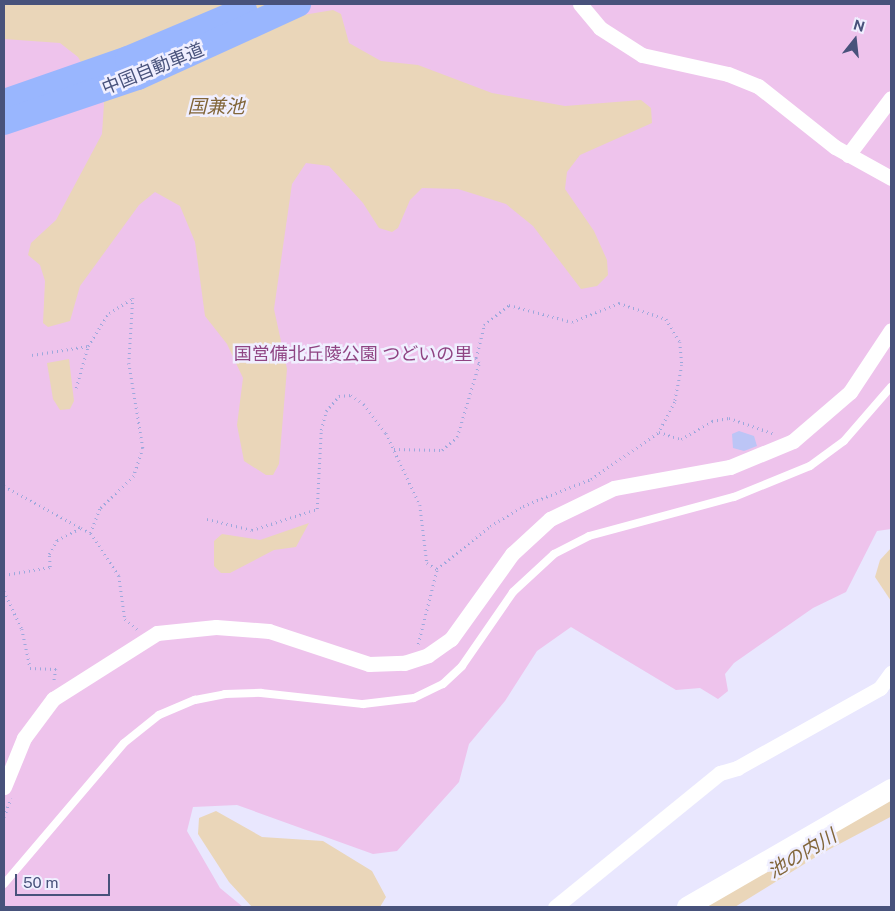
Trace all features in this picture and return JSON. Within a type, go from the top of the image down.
[{"type":"highway","name":"中国自動車道","points":[[4,122],[65,93],[266,9],[298,4]]},
{"type":"highway","name":"中国自動車道","points":[[4,102],[65,93]]},
{"type":"street","points":[[580,4],[600,28],[642,55],[728,74],[758,86],[848,155],[891,178]]},
{"type":"street","points":[[848,155],[891,98]]},
{"type":"street","points":[[4,787],[24,738],[59,697],[101,666],[153,636],[188,628],[242,628],[307,641],[369,664],[419,658],[451,639],[512,554],[565,509],[630,484],[730,467],[796,438],[850,392],[891,330]]},
{"type":"street","points":[[555,907],[720,773],[738,768],[880,688],[891,674]]},
{"type":"street","points":[[686,907],[891,789]]},
{"type":"lane","points":[[4,884],[124,743],[159,715],[195,700],[225,694],[261,693],[363,704],[414,698],[443,684],[462,666],[513,592],[554,554],[589,536],[734,497],[810,466],[850,434],[891,387]]},
{"type":"path","points":[[76,388],[88,346],[109,313],[133,298],[129,363],[144,448],[134,476],[100,509],[91,533]]},
{"type":"path","points":[[394,449],[442,450],[458,437],[479,363],[476,358],[484,326],[509,305],[572,322],[619,303],[666,319],[678,335],[682,365],[675,402],[659,432],[591,478],[523,506],[490,526],[437,569],[427,620],[415,648],[419,658]]},
{"type":"path","points":[[32,355],[88,346]]},
{"type":"path","points":[[207,519],[252,530],[317,509],[321,430],[326,411],[339,396],[351,395],[364,404],[394,449],[420,505],[424,556],[437,569]]},
{"type":"path","points":[[659,432],[681,439],[712,421],[729,418],[796,438]]},
{"type":"path","points":[[4,486],[91,533],[119,576],[125,619],[153,636]]},
{"type":"path","points":[[4,575],[50,567],[49,554],[57,540],[82,528]]},
{"type":"path","points":[[4,591],[22,629],[30,668],[56,669],[59,697]]},
{"type":"green space","name":"国営備北丘陵公園 つどいの里","points":[[4,4],[891,4],[891,529],[877,531],[846,592],[813,608],[734,663],[725,674],[728,691],[718,699],[700,688],[676,690],[571,627],[537,651],[505,701],[469,744],[459,782],[397,851],[373,854],[237,805],[193,807],[187,831],[220,888],[243,907],[4,907]]},
{"type":"water","name":"国兼池","points":[[4,4],[262,4],[285,18],[333,10],[341,14],[349,43],[381,61],[418,65],[492,93],[565,106],[641,100],[651,108],[652,123],[580,155],[567,172],[565,189],[594,231],[607,260],[608,275],[597,286],[581,289],[533,226],[506,204],[458,189],[422,188],[410,200],[398,228],[392,232],[379,228],[363,203],[329,166],[306,163],[292,184],[274,309],[287,369],[279,464],[273,475],[266,475],[244,461],[237,425],[243,378],[227,344],[205,316],[195,242],[180,206],[155,192],[139,205],[80,286],[70,321],[48,327],[43,323],[45,281],[40,265],[28,255],[31,243],[56,220],[102,134],[104,103],[78,57],[60,43],[4,39]]},
{"type":"water","points":[[69,359],[74,401],[70,409],[60,410],[53,399],[47,363]]},
{"type":"water","points":[[309,523],[296,547],[274,550],[230,573],[221,573],[214,566],[214,541],[222,534],[260,540]]},
{"type":"water","points":[[891,548],[891,601],[875,577],[880,560]]},
{"type":"water","points":[[216,811],[262,837],[323,841],[372,871],[386,897],[380,907],[252,907],[229,882],[198,834],[199,818]]},
{"type":"building","points":[[739,431],[754,436],[757,446],[744,451],[733,448],[732,434]]},
{"type":"waterway","name":"池の内川","points":[[714,907],[814,845],[891,804]]}]
